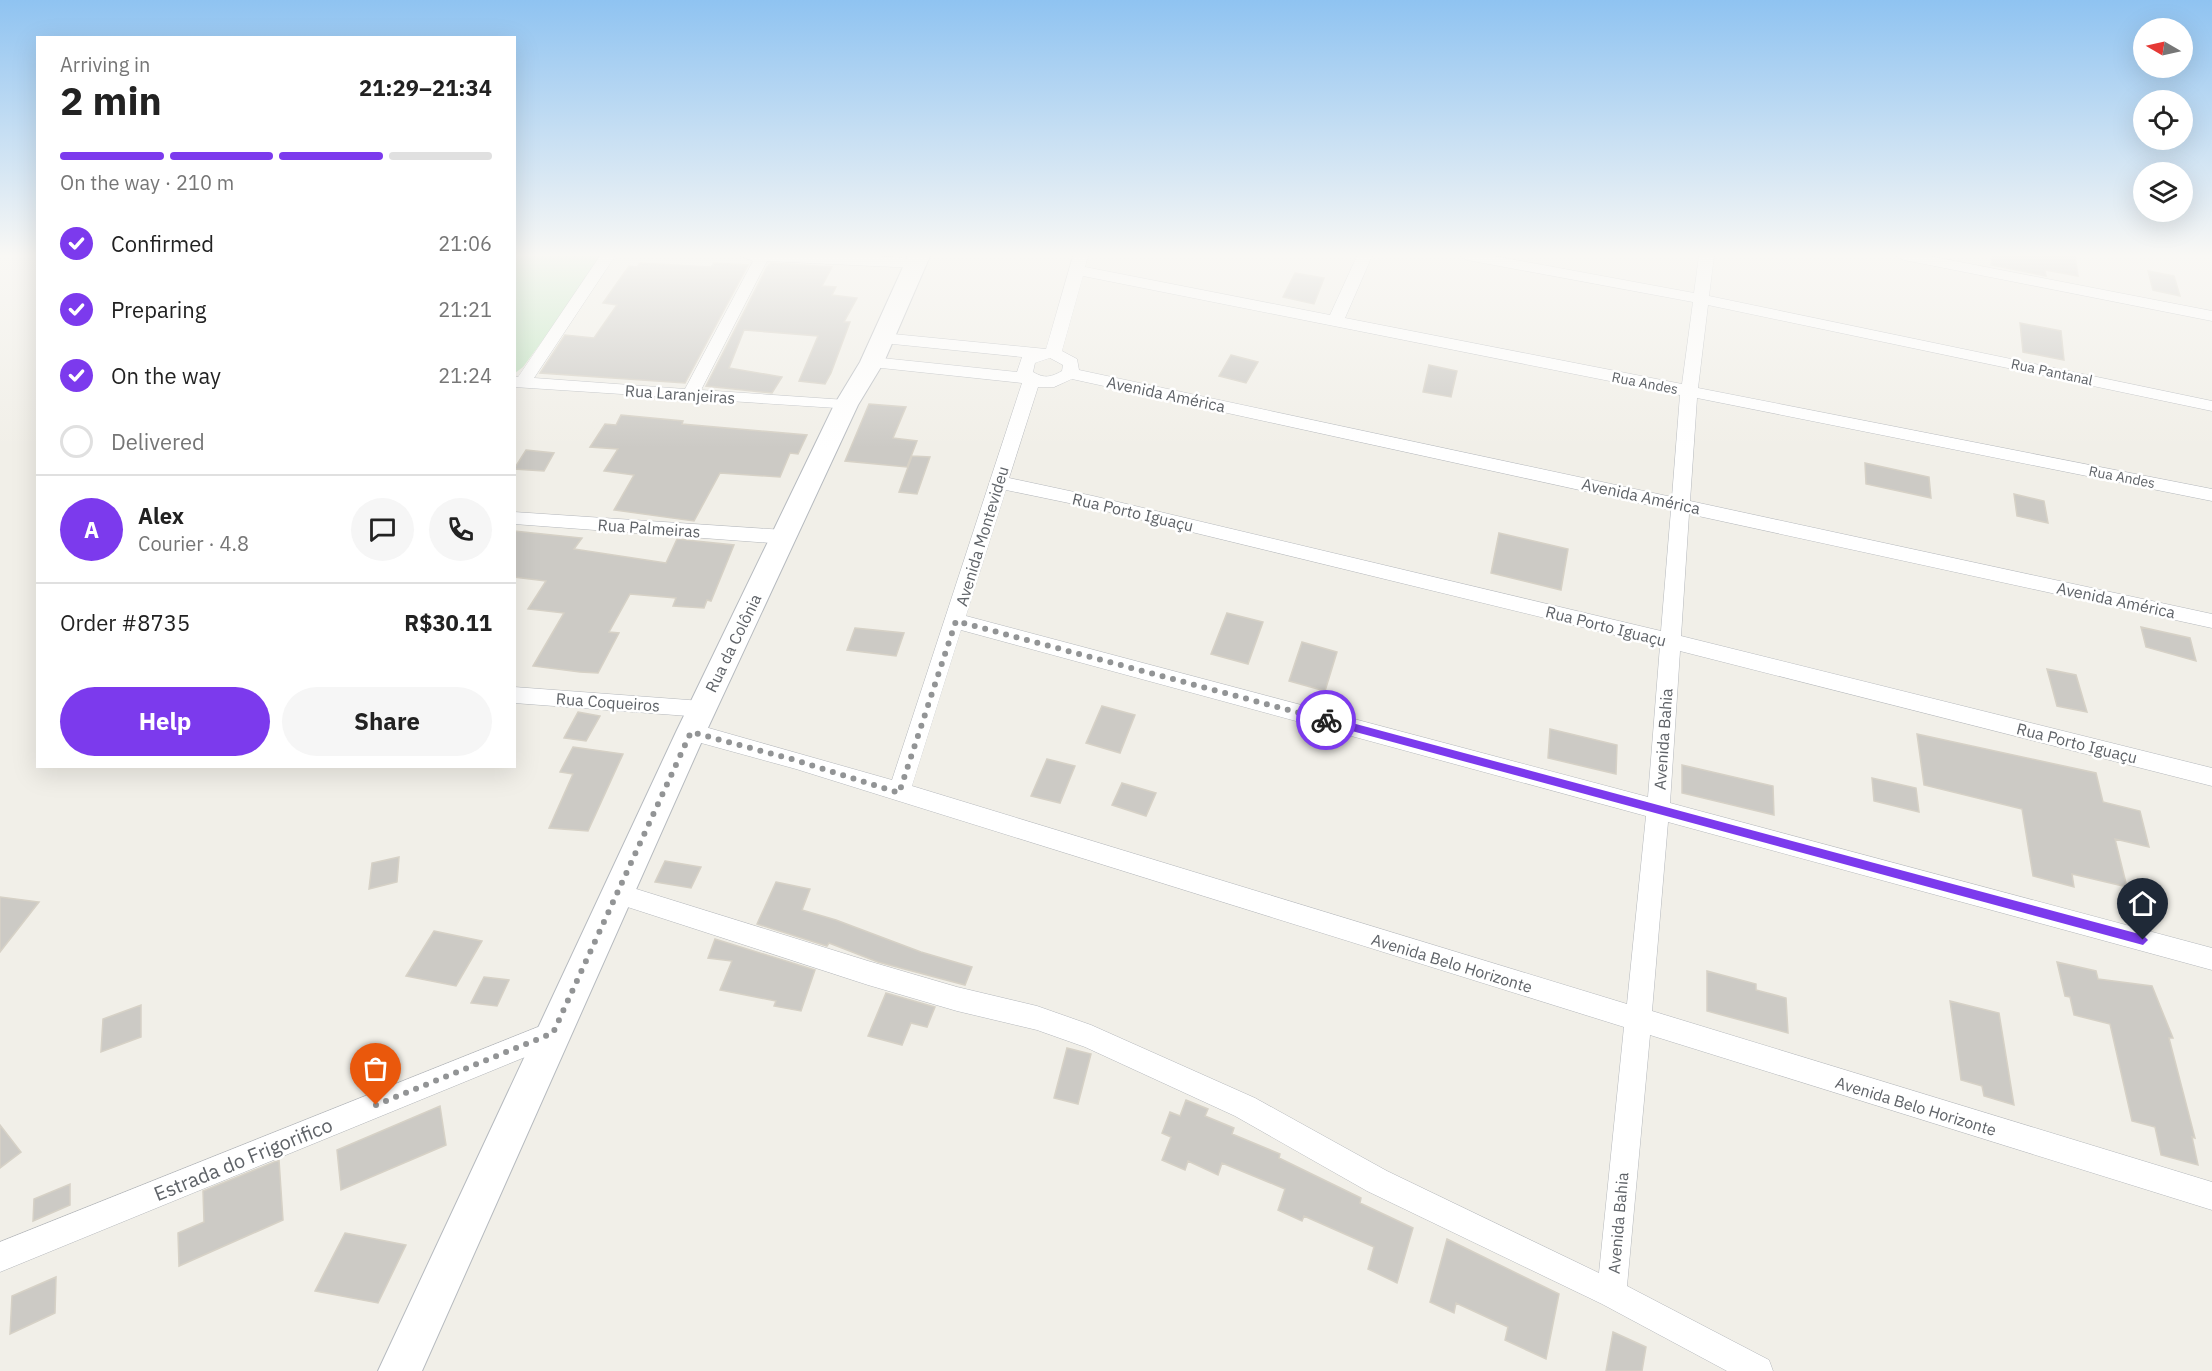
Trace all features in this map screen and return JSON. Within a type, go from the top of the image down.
[{"type":"main road","name":"Rua da Colônia","points":[[400,1371],[696,721],[846,405],[878,350],[891,320]]},
{"type":"street","points":[[519,382],[563,320]]},
{"type":"street","points":[[690,395],[729,320]]},
{"type":"street","points":[[1047,353],[1059,320]]},
{"type":"street","name":"Rua Andes","points":[[1326,320],[2212,495]]},
{"type":"street","name":"Avenida Bahia","points":[[1612,1294],[1658,809],[1689,392],[1699,320]]},
{"type":"street","name":"Rua Pantanal","points":[[1802,320],[2212,406]]},
{"type":"street","points":[[878,350],[1047,353],[1071,363],[1070,373],[1054,382],[1031,381],[878,350]]},
{"type":"street","name":"Avenida Montevideu","points":[[899,793],[956,621],[1031,381],[1024,370],[1024,365],[1034,356],[1047,353]]},
{"type":"street","name":"Avenida América","points":[[1070,373],[2212,621]]},
{"type":"street","name":"Rua Laranjeiras","points":[[519,382],[846,405]]},
{"type":"street","name":"Rua Porto Iguaçu","points":[[998,482],[1093,502],[1670,641],[2212,777]]},
{"type":"street","name":"Rua Palmeiras","points":[[516,518],[784,537]]},
{"type":"street","points":[[956,621],[2212,959]]},
{"type":"street","name":"Rua Coqueiros","points":[[516,695],[696,721]]},
{"type":"street","name":"Avenida Belo Horizonte","points":[[696,721],[795,760],[899,793],[2212,1196]]},
{"type":"street","points":[[617,894],[856,970],[957,999],[1037,1018],[1091,1036],[1245,1107],[1377,1181],[1612,1294],[1758,1371]]},
{"type":"street","name":"Estrada do Frigorifico","points":[[0,1257],[553,1033]]},
{"type":"green space","points":[[516,320],[558,320],[523,367],[516,372]]},
{"type":"building","points":[[607,320],[719,320],[685,383],[540,373],[565,335],[594,338]]},
{"type":"building","points":[[740,320],[845,320],[844,322],[850,322],[825,384],[799,381],[818,336],[744,330],[729,368],[782,377],[772,393],[706,386]]},
{"type":"building","points":[[2020,323],[2061,331],[2064,360],[2023,352]]},
{"type":"building","points":[[1231,355],[1258,362],[1246,383],[1219,376]]},
{"type":"building","points":[[1429,365],[1457,371],[1451,397],[1423,392]]},
{"type":"building","points":[[869,404],[906,407],[893,438],[917,441],[907,467],[845,461]]},
{"type":"building","points":[[621,415],[683,421],[682,424],[807,435],[798,454],[790,453],[780,477],[720,473],[694,521],[614,510],[634,475],[604,471],[618,449],[590,447],[605,424],[616,425]]},
{"type":"building","points":[[526,450],[554,453],[544,471],[516,469]]},
{"type":"building","points":[[912,456],[930,457],[917,494],[899,492]]},
{"type":"building","points":[[1865,463],[1929,477],[1931,498],[1866,484]]},
{"type":"building","points":[[2014,494],[2044,501],[2048,523],[2017,516]]},
{"type":"building","points":[[516,531],[582,538],[574,549],[666,563],[677,539],[734,545],[711,601],[707,600],[704,608],[673,606],[676,598],[630,594],[609,632],[619,633],[598,673],[533,666],[564,613],[528,609],[546,581],[516,577]]},
{"type":"building","points":[[1499,533],[1568,549],[1561,590],[1491,573]]},
{"type":"building","points":[[1227,613],[1263,622],[1248,664],[1211,654]]},
{"type":"building","points":[[2141,627],[2190,638],[2196,661],[2146,647]]},
{"type":"building","points":[[855,628],[904,633],[896,656],[847,650]]},
{"type":"building","points":[[1302,642],[1337,652],[1325,691],[1289,681]]},
{"type":"building","points":[[2047,669],[2076,675],[2087,712],[2057,706]]},
{"type":"building","points":[[1102,706],[1135,715],[1120,753],[1086,743]]},
{"type":"building","points":[[578,712],[600,716],[586,741],[564,738]]},
{"type":"building","points":[[1550,729],[1617,745],[1616,774],[1548,758]]},
{"type":"building","points":[[1917,734],[2096,773],[2103,802],[2140,811],[2149,847],[2115,839],[2127,887],[2072,874],[2074,887],[2033,876],[2022,809],[1924,785]]},
{"type":"building","points":[[573,747],[623,754],[588,831],[549,828],[573,774],[560,772]]},
{"type":"building","points":[[1047,759],[1075,766],[1060,803],[1031,796]]},
{"type":"building","points":[[1682,765],[1773,786],[1774,815],[1682,793]]},
{"type":"building","points":[[1872,778],[1916,788],[1919,812],[1874,801]]},
{"type":"building","points":[[1122,783],[1156,793],[1146,816],[1112,805]]},
{"type":"building","points":[[399,857],[397,882],[369,889],[372,863]]},
{"type":"building","points":[[665,861],[701,867],[691,888],[655,882]]},
{"type":"building","points":[[776,882],[810,889],[802,910],[836,920],[921,952],[972,967],[965,985],[878,962],[829,943],[827,946],[757,924]]},
{"type":"building","points":[[0,897],[39,902],[0,952]]},
{"type":"building","points":[[434,931],[482,941],[456,986],[406,976]]},
{"type":"building","points":[[715,939],[815,970],[801,1011],[774,1006],[776,1001],[720,990],[732,961],[708,958]]},
{"type":"building","points":[[2057,962],[2096,971],[2098,979],[2152,986],[2173,1038],[2169,1038],[2195,1138],[2192,1137],[2198,1165],[2161,1155],[2155,1127],[2132,1121],[2110,1024],[2074,1015],[2070,997],[2065,996]]},
{"type":"building","points":[[1707,971],[1756,984],[1756,990],[1786,998],[1788,1033],[1707,1011]]},
{"type":"building","points":[[484,977],[509,980],[497,1006],[471,1003]]},
{"type":"building","points":[[886,993],[935,1007],[927,1027],[911,1023],[902,1045],[868,1036]]},
{"type":"building","points":[[1950,1001],[1999,1013],[2014,1105],[1984,1096],[1982,1086],[1961,1080]]},
{"type":"building","points":[[141,1005],[141,1037],[101,1052],[103,1019]]},
{"type":"building","points":[[1067,1048],[1091,1054],[1078,1104],[1054,1098]]},
{"type":"building","points":[[1186,1100],[1208,1109],[1205,1116],[1234,1128],[1232,1134],[1280,1154],[1279,1158],[1361,1198],[1360,1203],[1413,1228],[1397,1283],[1368,1269],[1374,1247],[1304,1216],[1302,1221],[1278,1210],[1285,1189],[1222,1163],[1218,1175],[1188,1161],[1185,1170],[1162,1160],[1171,1137],[1162,1133],[1170,1112],[1180,1116]]},
{"type":"building","points":[[440,1106],[446,1145],[341,1190],[337,1150]]},
{"type":"building","points":[[0,1125],[21,1152],[0,1168]]},
{"type":"building","points":[[279,1160],[283,1220],[179,1266],[178,1233],[204,1222],[203,1191]]},
{"type":"building","points":[[70,1184],[70,1205],[33,1221],[34,1199]]},
{"type":"building","points":[[345,1233],[406,1245],[378,1303],[315,1291]]},
{"type":"building","points":[[1447,1239],[1559,1294],[1546,1359],[1505,1340],[1508,1327],[1456,1303],[1454,1313],[1430,1302]]},
{"type":"building","points":[[56,1277],[55,1313],[10,1334],[12,1296]]},
{"type":"building","points":[[1613,1332],[1646,1347],[1642,1371],[1606,1371]]},
{"type":"way so far","points":[[376,1105],[553,1033],[691,732],[795,760],[899,793],[956,621],[1326,720]]},
{"type":"route","points":[[1326,720],[2143,940]]}]
